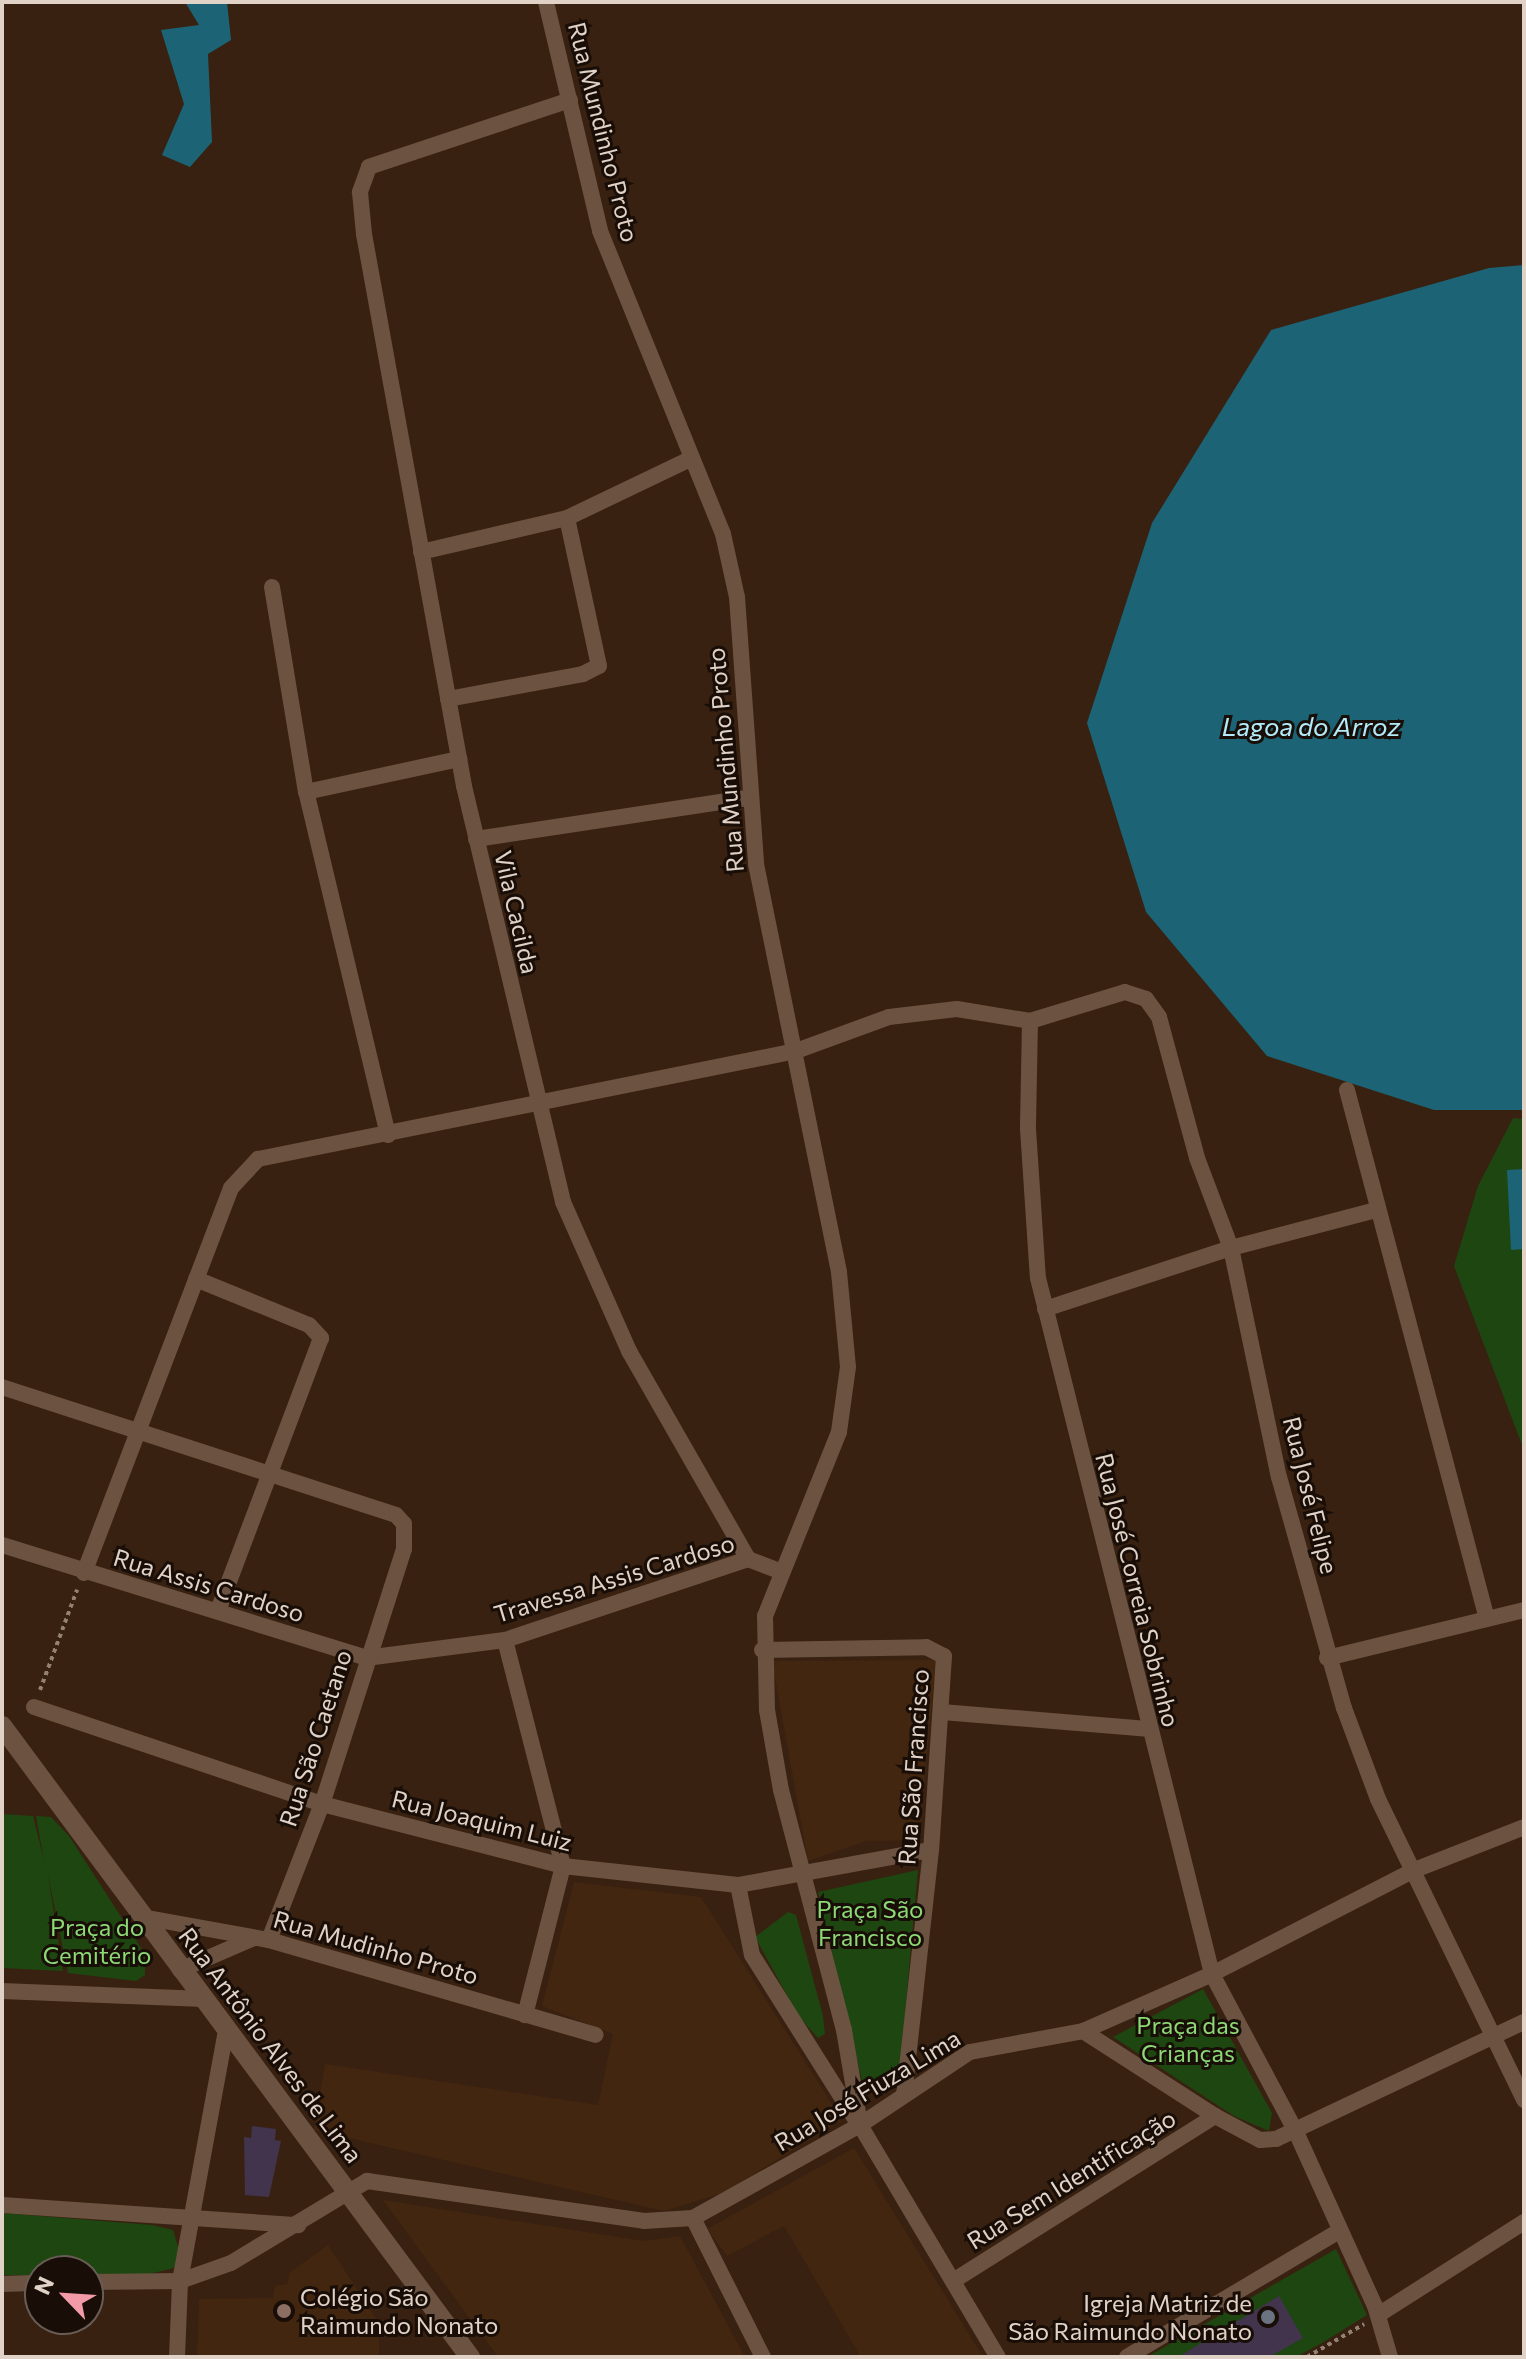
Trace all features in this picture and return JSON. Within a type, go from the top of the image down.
[{"type":"main road","name":"Rua Antônio Alves de Lima","points":[[2,1726],[180,1970],[350,2191],[470,2357]]},
{"type":"street","name":"Rua Mundinho Proto","points":[[546,2],[600,231],[723,534],[737,597],[747,798],[773,960],[802,1049],[834,1238],[848,1367],[839,1432],[814,1504],[779,1571],[762,1650],[767,1710],[800,1876],[844,2030],[860,2125]]},
{"type":"street","name":"Vila Cacilda","points":[[570,100],[369,167],[360,192],[364,234],[459,759],[535,1104],[563,1202],[629,1351],[748,1559]]},
{"type":"street","points":[[421,552],[567,518],[690,459]]},
{"type":"street","points":[[448,699],[583,674],[599,666],[567,518]]},
{"type":"street","points":[[272,587],[306,792],[388,1135]]},
{"type":"street","points":[[306,792],[459,759]]},
{"type":"street","points":[[476,839],[747,798]]},
{"type":"street","name":"Rua José Felipe","points":[[1030,1021],[1125,992],[1154,1006],[1197,1158],[1231,1248],[1279,1477],[1327,1658],[1360,1754],[1412,1871],[1524,2100]]},
{"type":"street","points":[[84,1573],[196,1279],[245,1167],[258,1159],[802,1049],[889,1017],[957,1009],[1030,1021]]},
{"type":"street","name":"Rua José Correia Sobrinho","points":[[1030,1021],[1028,1129],[1045,1309],[1147,1729],[1212,1974],[1296,2132],[1378,2315],[1390,2357]]},
{"type":"street","points":[[1347,1090],[1376,1210],[1487,1619]]},
{"type":"street","points":[[1045,1309],[1231,1248],[1376,1210]]},
{"type":"street","points":[[196,1279],[320,1334],[273,1474],[218,1611]]},
{"type":"street","points":[[2,1387],[273,1474]]},
{"type":"street","name":"Rua São Caetano","points":[[262,1939],[322,1804],[366,1658],[404,1549],[407,1531],[396,1515],[273,1474]]},
{"type":"street","name":"Rua Assis Cardoso","points":[[2,1545],[84,1573],[366,1658]]},
{"type":"street","name":"Travessa Assis Cardoso","points":[[366,1658],[505,1640],[748,1559],[779,1571]]},
{"type":"street","points":[[1327,1658],[1524,1610]]},
{"type":"street","points":[[505,1640],[563,1866],[525,2015]]},
{"type":"street","name":"Rua São Francisco","points":[[762,1650],[926,1647],[944,1656],[931,1850],[904,2094]]},
{"type":"street","name":"Rua Joaquim Luiz","points":[[34,1707],[322,1804],[563,1866],[738,1885],[800,1876],[856,1860],[931,1850]]},
{"type":"street","points":[[942,1712],[1147,1729]]},
{"type":"street","name":"Rua José Fiuza Lima","points":[[104,2282],[180,2281],[231,2263],[350,2191],[384,2180],[644,2221],[693,2218],[860,2125],[970,2052],[1083,2031],[1212,1974],[1412,1871],[1524,1827]]},
{"type":"street","points":[[738,1885],[752,1955],[860,2125],[998,2357]]},
{"type":"street","name":"Rua Mudinho Proto","points":[[142,1917],[262,1939],[595,2035]]},
{"type":"street","points":[[180,1970],[262,1939]]},
{"type":"street","points":[[2,1991],[204,1999]]},
{"type":"street","points":[[1083,2031],[1215,2116],[1260,2140],[1296,2132],[1524,2022]]},
{"type":"street","points":[[177,2357],[180,2281],[195,2213],[226,2030]]},
{"type":"street","name":"Rua Sem Identificação","points":[[953,2281],[1215,2116]]},
{"type":"street","points":[[2,2205],[195,2213],[298,2225]]},
{"type":"street","points":[[693,2218],[763,2357]]},
{"type":"street","points":[[1378,2315],[1524,2222]]},
{"type":"street","points":[[1127,2357],[1339,2231]]},
{"type":"street","points":[[2,2284],[24,2283]]},
{"type":"path","points":[[34,1707],[84,1573]]},
{"type":"path","points":[[1307,2357],[1378,2315]]},
{"type":"shaded area","points":[[936,1660],[919,1840],[866,1841],[808,1861],[772,1661]]},
{"type":"shaded area","points":[[574,1882],[701,1897],[842,2120],[723,2193],[664,2211],[314,2130],[325,2064],[598,2105],[613,2034],[542,2006]]},
{"type":"shaded area","points":[[854,2148],[983,2357],[861,2357],[784,2226],[727,2256],[707,2229]]},
{"type":"shaded area","points":[[383,2200],[643,2241],[680,2236],[745,2357],[498,2357]]},
{"type":"shaded area","name":"Colégio São Raimundo Nonato","points":[[328,2245],[379,2323],[379,2357],[197,2357],[199,2299],[273,2298],[275,2286],[288,2284],[289,2273]]},
{"type":"green space","points":[[1513,1118],[1524,1119],[1524,1450],[1454,1266],[1478,1186]]},
{"type":"green space","name":"Praça do Cemitério","points":[[2,1814],[33,1816],[44,1860],[36,1816],[51,1817],[69,1836],[145,1954],[145,1975],[136,1981],[68,1973],[48,1875],[63,1971],[2,1968]]},
{"type":"green space","name":"Praça São Francisco","points":[[918,1870],[900,2070],[864,2090],[818,1892]]},
{"type":"green space","points":[[788,1912],[796,1915],[823,2016],[825,2034],[818,2038],[799,2017],[755,1937]]},
{"type":"green space","name":"Praça das Crianças","points":[[1203,1989],[1272,2113],[1269,2131],[1234,2116],[1113,2037]]},
{"type":"green space","points":[[2,2213],[152,2225],[173,2230],[179,2250],[174,2268],[145,2275],[104,2275],[104,2255],[24,2255],[24,2275],[2,2275]]},
{"type":"green space","points":[[1336,2249],[1367,2315],[1322,2343],[1296,2357],[1147,2357]]},
{"type":"water","points":[[185,2],[227,2],[231,40],[208,54],[212,142],[190,167],[162,155],[184,104],[161,30],[199,25]]},
{"type":"water","name":"Lagoa do Arroz","points":[[1524,265],[1524,1110],[1434,1110],[1267,1056],[1146,912],[1087,723],[1152,523],[1271,330],[1489,268]]},
{"type":"water","points":[[1524,1169],[1524,1249],[1511,1250],[1507,1170]]},
{"type":"building","points":[[252,2126],[276,2129],[275,2140],[281,2141],[269,2197],[245,2195],[244,2137],[251,2138]]},
{"type":"building","name":"Igreja Matriz de São Raimundo Nonato","points":[[1279,2296],[1303,2338],[1269,2357],[1178,2357]]},
{"type":"place","name":"Colégio São Raimundo Nonato","points":[[284,2311]]},
{"type":"place","name":"Igreja Matriz de São Raimundo Nonato","points":[[1268,2317]]}]
